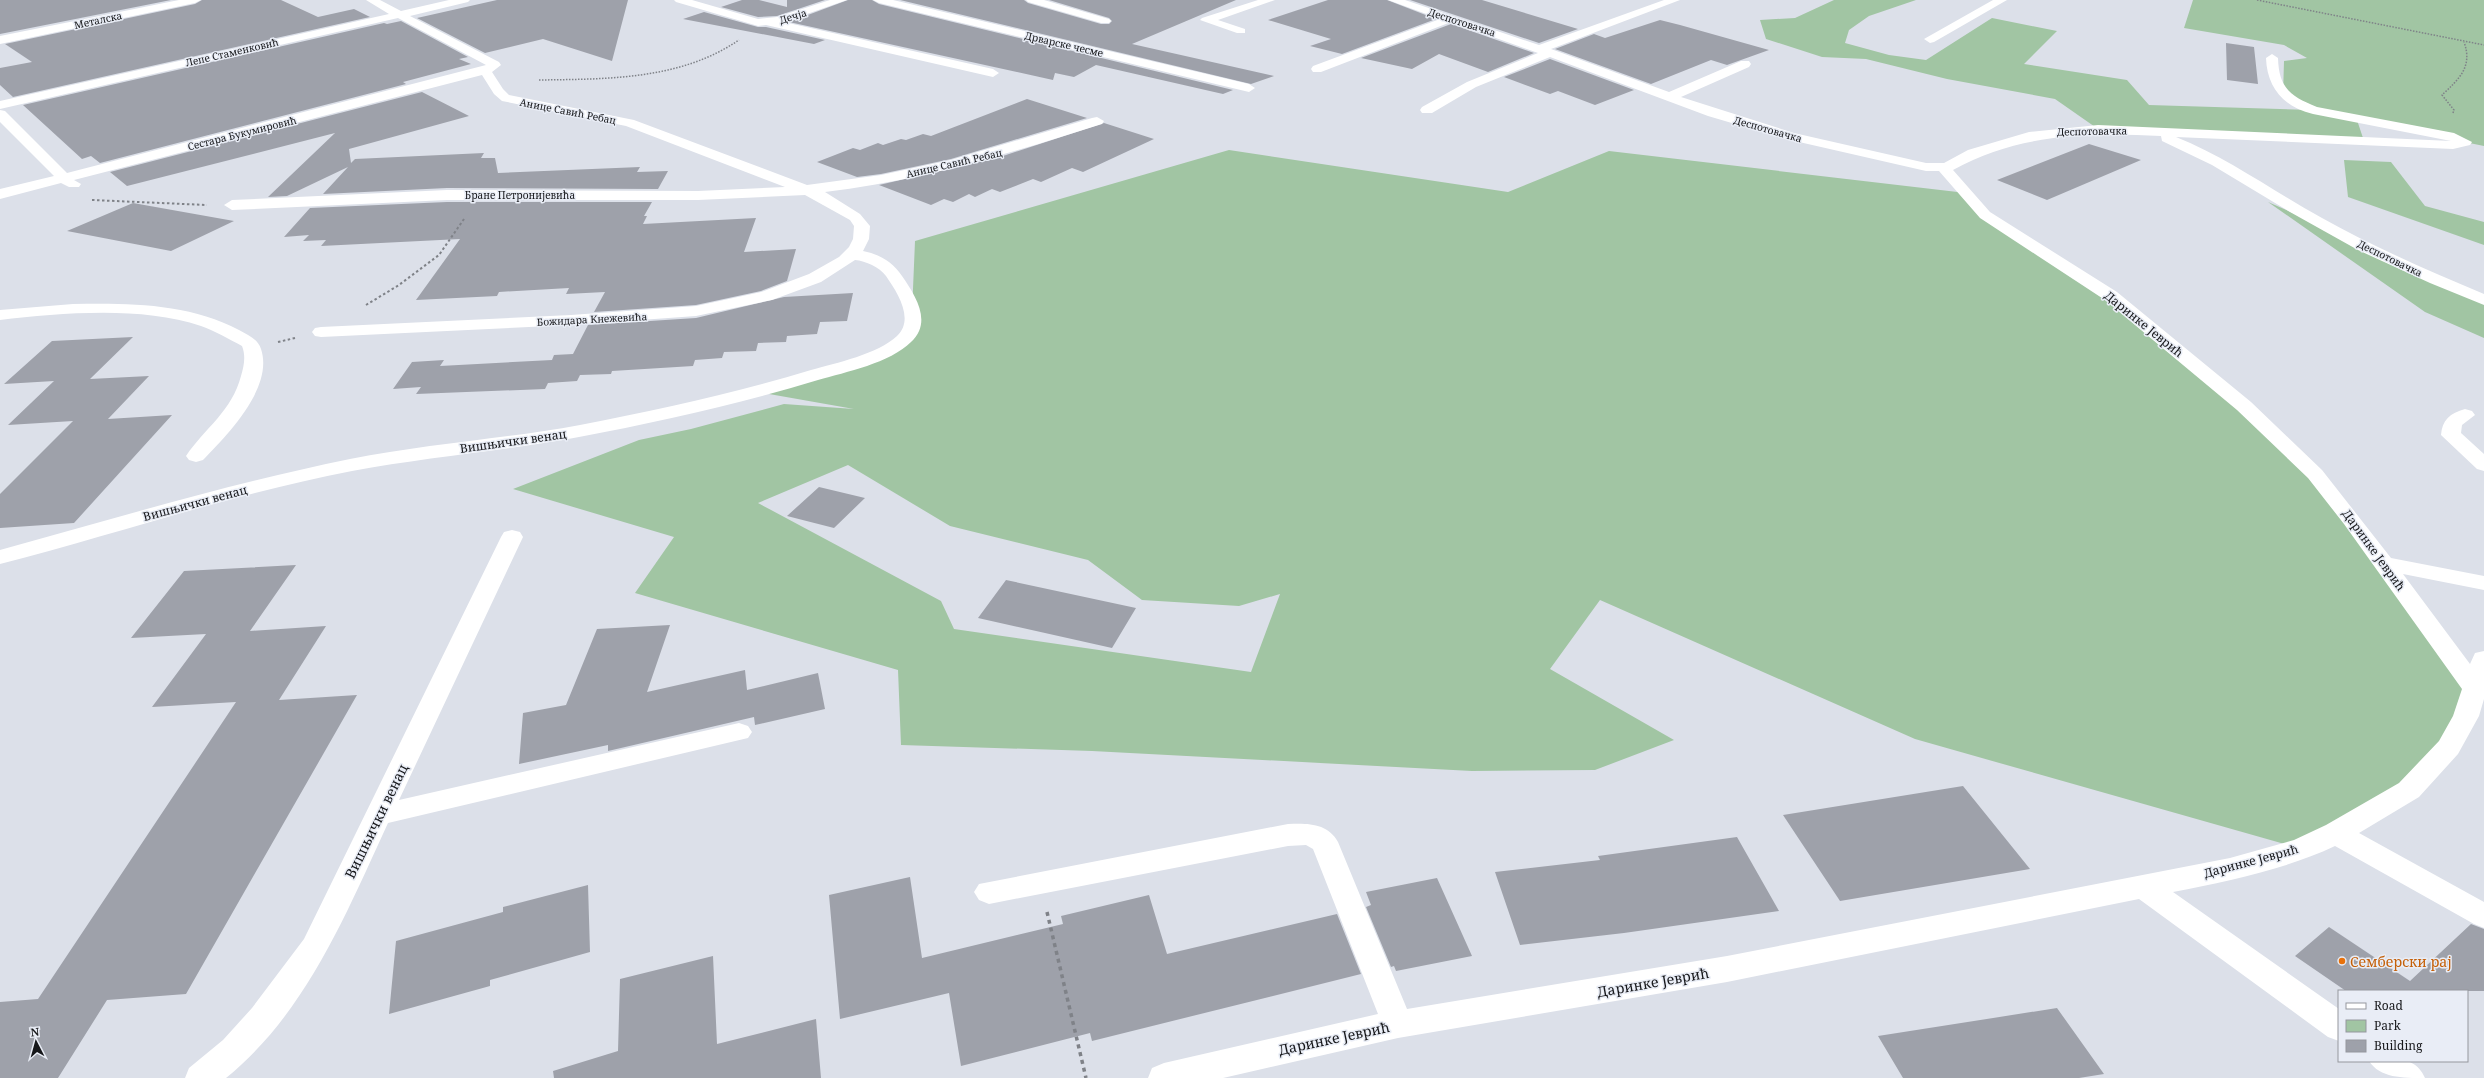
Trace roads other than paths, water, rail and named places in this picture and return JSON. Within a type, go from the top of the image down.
[{"type":"street","name":"Металска","points":[[0,40],[195,0]]},
{"type":"street","points":[[372,0],[494,63],[488,77]]},
{"type":"street","name":"Лепе Стаменковић","points":[[0,105],[464,0]]},
{"type":"street","points":[[680,0],[762,23],[993,73]]},
{"type":"street","name":"Дечја","points":[[762,23],[784,19],[841,0]]},
{"type":"street","name":"Дрварске чесме","points":[[879,0],[1249,88]]},
{"type":"street","points":[[1038,0],[1061,10],[1105,21]]},
{"type":"street","points":[[1241,31],[1206,20],[1269,0]]},
{"type":"street","name":"Деспотовачка","points":[[1394,0],[1452,18],[1669,97],[1791,136],[1926,167],[1944,168],[1973,153],[2029,136],[2098,129],[2416,144],[2460,144],[2471,142],[2448,135],[2314,110],[2293,102],[2283,95],[2272,76],[2272,58]]},
{"type":"street","points":[[1428,110],[1443,99],[1545,51],[1674,0]]},
{"type":"street","points":[[1930,39],[2002,0]]},
{"type":"street","points":[[1317,69],[1452,18]]},
{"type":"street","points":[[1669,97],[1745,64]]},
{"type":"street","name":"Сестара Букумировић","points":[[0,194],[488,77]]},
{"type":"street","name":"Анице Савић Ребац","points":[[488,77],[502,96],[519,102],[629,123],[807,190],[848,210],[862,226],[861,239],[851,254]]},
{"type":"street","points":[[0,114],[69,184],[93,184],[183,161]]},
{"type":"street","name":"Анице Савић Ребац","points":[[807,190],[865,182],[972,159],[1097,121]]},
{"type":"street","name":"Деспотовачка","points":[[2151,131],[2195,149],[2369,250],[2484,300]]},
{"type":"street","name":"Даринке Јеврић","points":[[1164,1078],[1281,1048],[1398,1024],[1727,969],[2142,885],[2230,869],[2271,859],[2302,849],[2336,832],[2409,790],[2449,747],[2466,716],[2474,688],[2352,519],[2315,474],[2244,406],[2111,296],[1985,215],[1944,168]]},
{"type":"street","name":"Бране Петронијевића","points":[[232,205],[480,194],[683,197],[807,190]]},
{"type":"street","name":"Божидара Кнежевића","points":[[321,332],[579,320],[696,311],[739,303],[793,287],[836,267],[851,254]]},
{"type":"street","name":"Вишњички венац","points":[[0,557],[272,482],[353,465],[579,431],[758,392],[844,368],[895,347],[907,337],[913,324],[908,297],[889,269],[869,257],[851,254]]},
{"type":"street","points":[[0,315],[119,310],[174,315],[216,325],[249,343],[252,348],[254,362],[250,384],[240,406],[230,421],[196,456]]},
{"type":"street","points":[[2465,415],[2452,423],[2451,435],[2484,465]]},
{"type":"street","name":"Вишњички венац","points":[[200,1078],[242,1041],[274,1005],[315,947],[512,537]]},
{"type":"street","points":[[2383,563],[2484,583]]},
{"type":"street","points":[[2474,688],[2484,659]]},
{"type":"street","points":[[379,815],[739,732]]},
{"type":"street","points":[[2336,832],[2484,916]]},
{"type":"street","points":[[989,892],[1288,835],[1310,834],[1324,842],[1398,1024]]},
{"type":"street","points":[[2142,885],[2338,1026]]},
{"type":"street","points":[[2387,1062],[2408,1078]]},
{"type":"place","name":"Семберски рај","points":[[2342,961]]}]
